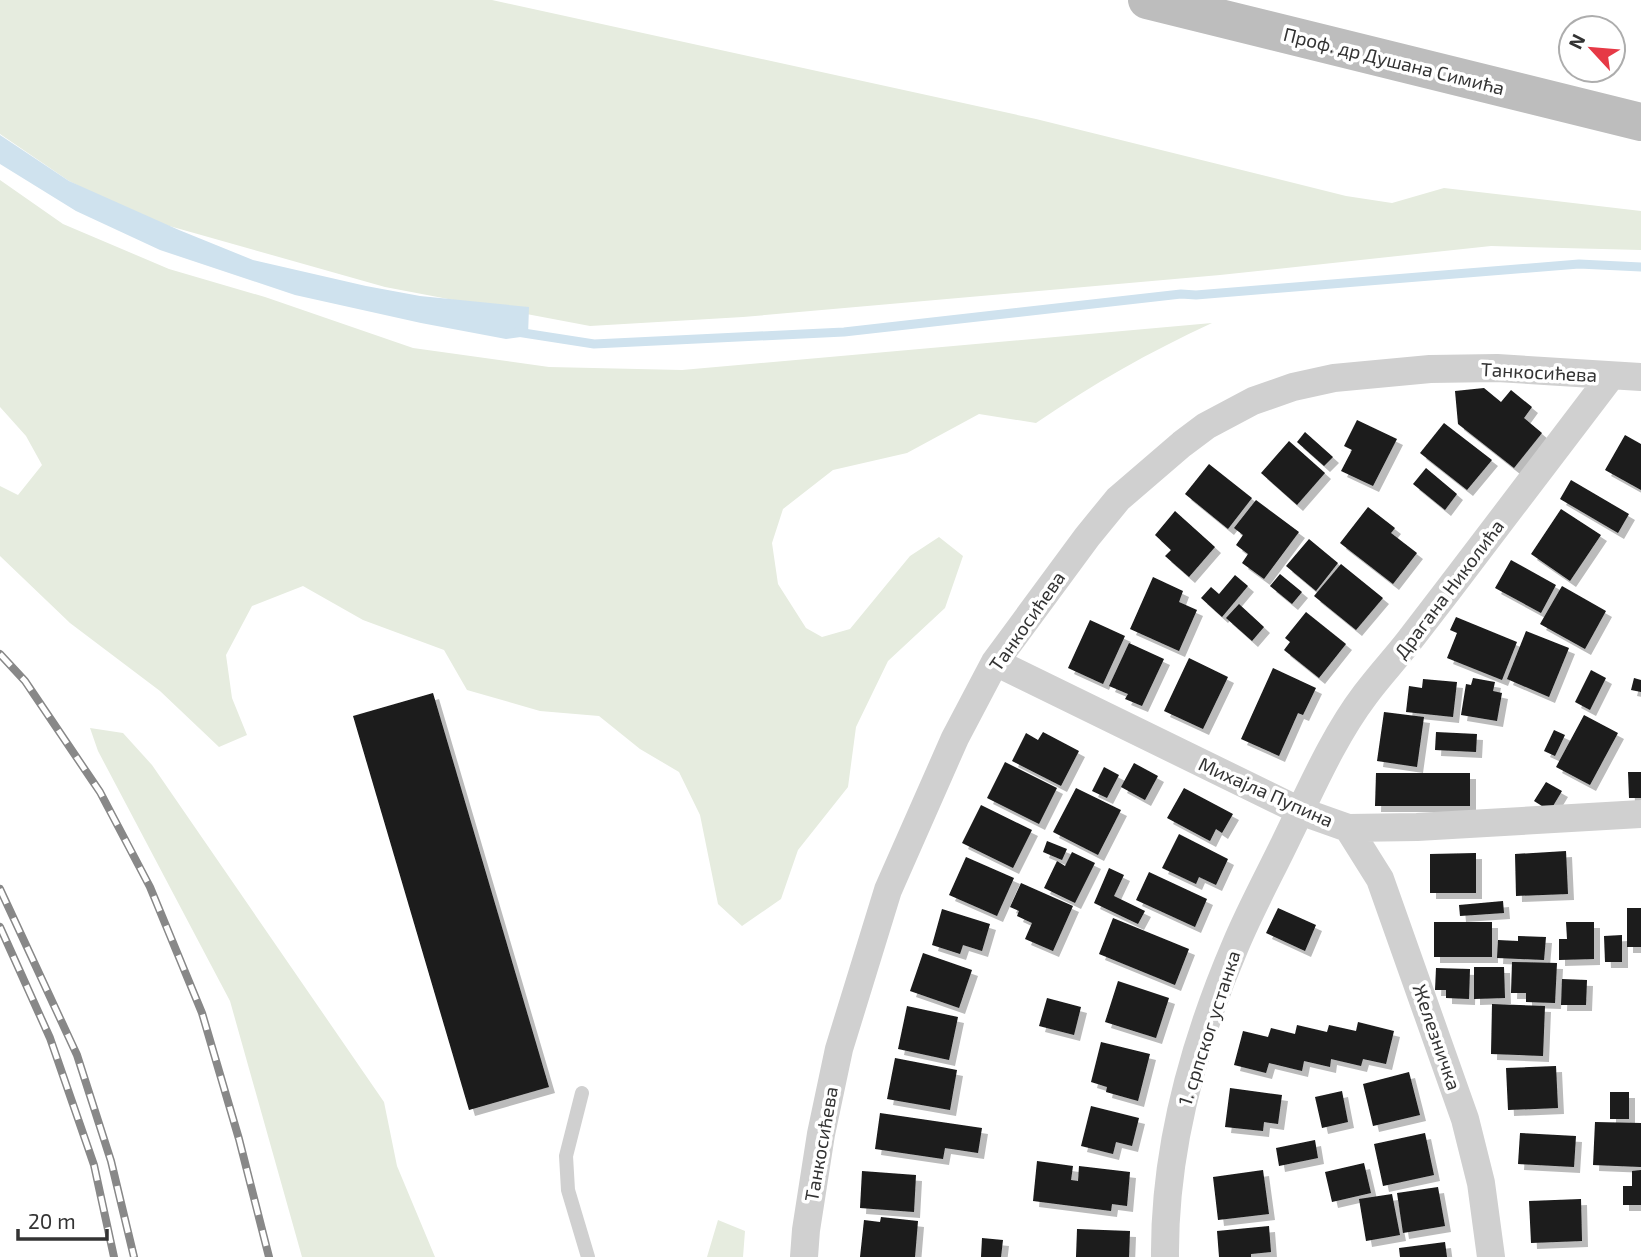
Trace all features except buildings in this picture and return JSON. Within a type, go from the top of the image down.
[{"type":"street","name":"Проф. др Душана Симића","points":[[1147,0],[1641,122]]},
{"type":"street","name":"Танкосићева","points":[[804,1257],[821,1134],[839,1049],[888,890],[955,738],[995,662],[1118,499],[1206,426],[1253,401],[1293,387],[1334,378],[1430,369],[1497,368],[1641,377]]},
{"type":"street","name":"Драгана Николића","points":[[1300,811],[1325,762],[1365,695],[1408,643],[1611,376]]},
{"type":"street","name":"Михајла Пупина","points":[[995,662],[1300,811],[1348,828],[1418,827],[1641,814]]},
{"type":"street","name":"1. српског устанка","points":[[1165,1257],[1170,1182],[1193,1064],[1214,999],[1237,942],[1300,811]]},
{"type":"street","name":"Железничка","points":[[1348,828],[1380,879],[1465,1119],[1481,1183],[1491,1257]]},
{"type":"lane","points":[[582,1093],[566,1156],[568,1190],[588,1257]]},
{"type":"shaded area","points":[[0,0],[492,0],[1036,119],[1346,196],[1392,203],[1444,188],[1641,211],[1641,250],[1491,246],[1220,275],[743,317],[590,326],[385,287],[141,218],[69,181],[0,134]]},
{"type":"shaded area","points":[[0,180],[63,224],[169,269],[265,297],[413,348],[549,367],[682,370],[1212,323],[1122,369],[1036,423],[979,414],[907,453],[833,470],[783,509],[772,543],[778,584],[806,628],[822,637],[850,629],[910,556],[939,537],[963,556],[945,608],[888,661],[856,727],[848,787],[798,850],[781,899],[742,926],[718,904],[700,815],[679,772],[640,749],[599,716],[540,711],[467,690],[444,650],[363,620],[303,586],[252,606],[226,655],[232,698],[247,735],[219,747],[160,691],[70,623],[0,556],[0,486],[18,495],[42,465],[26,436],[0,407]]},
{"type":"shaded area","points":[[90,728],[123,733],[152,765],[384,1102],[397,1166],[435,1257],[302,1257],[230,1001],[98,751]]},
{"type":"shaded area","points":[[718,1220],[745,1231],[743,1257],[707,1257]]},
{"type":"water","points":[[0,135],[69,181],[253,260],[420,296],[529,307],[528,336],[506,339],[295,295],[160,250],[76,211],[0,164]]},
{"type":"waterway","points":[[517,332],[594,344],[844,332],[1181,294],[1196,295],[1579,264],[1641,267]]},
{"type":"railway","points":[[0,654],[25,681],[100,792],[150,887],[202,1013],[239,1139],[269,1257]]},
{"type":"railway","points":[[0,889],[77,1055],[111,1161],[134,1257]]},
{"type":"railway","points":[[0,927],[50,1038],[94,1165],[114,1257]]}]
